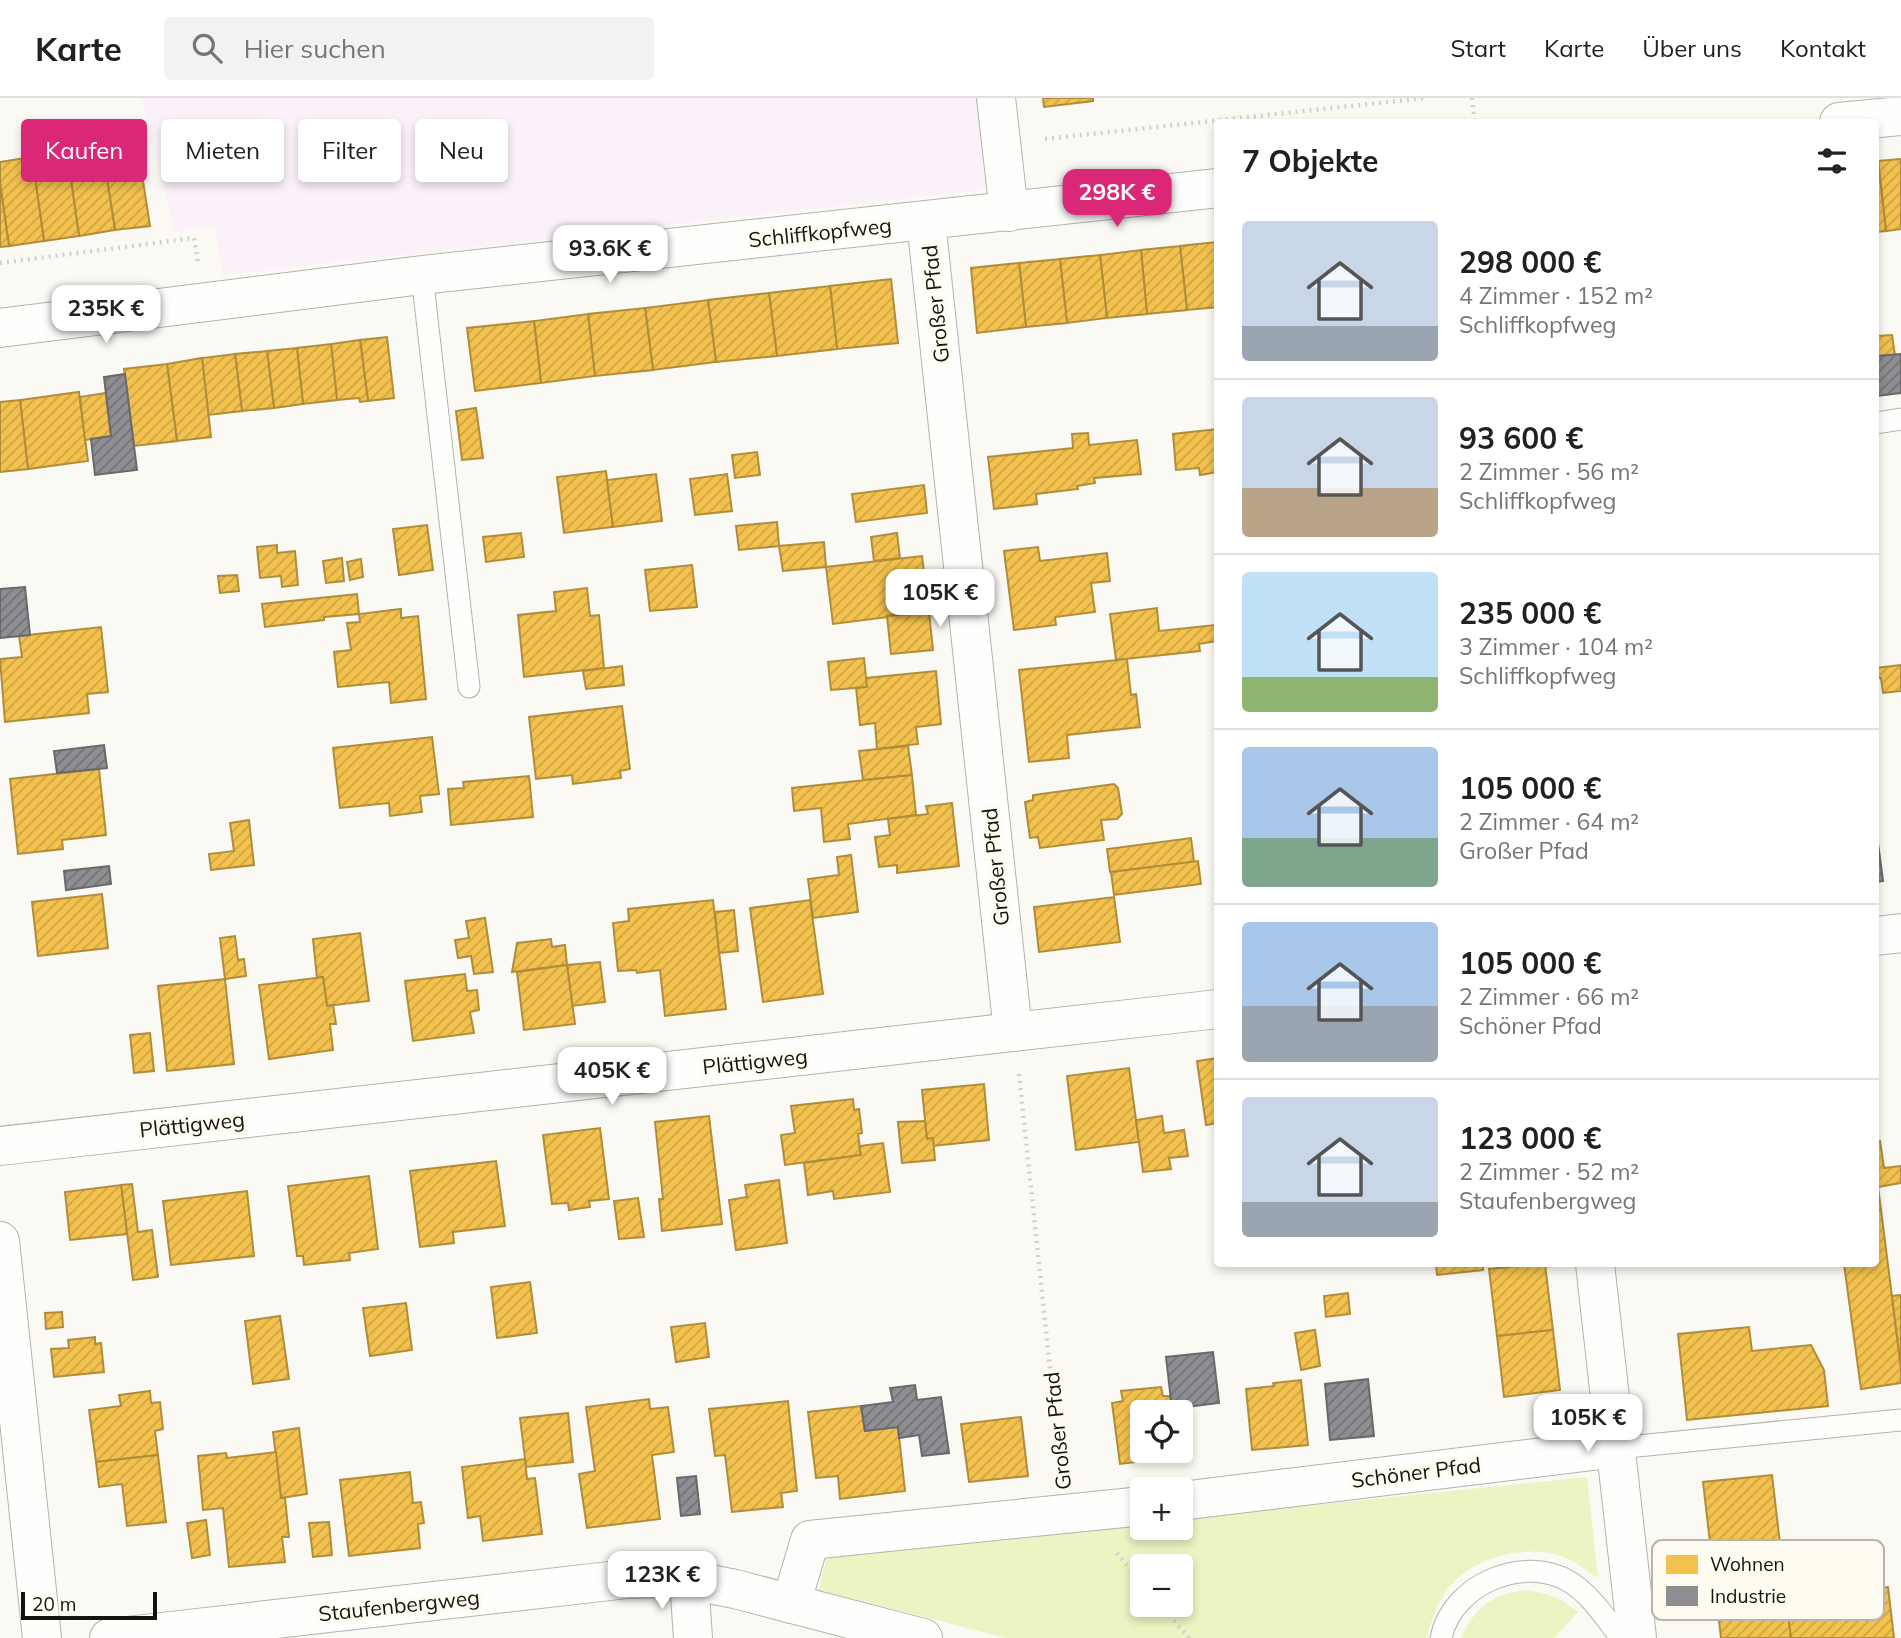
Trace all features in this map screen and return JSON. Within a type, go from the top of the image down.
[{"type":"street","points":[[996,98],[1009,212]]},
{"type":"street","points":[[1870,119],[1901,116]]},
{"type":"street","name":"Schliffkopfweg","points":[[0,328],[422,275],[1214,188]]},
{"type":"street","name":"Großer Pfad","points":[[926,221],[1013,1032]]},
{"type":"street","points":[[1879,936],[1901,933]]},
{"type":"street","name":"Plättigweg","points":[[0,1146],[1214,1009]]},
{"type":"street","points":[[0,1241],[42,1638]]},
{"type":"street","points":[[1595,1267],[1637,1638]]},
{"type":"street","name":"Schöner Pfad","points":[[1193,1500],[1617,1448]]},
{"type":"street","points":[[791,1604],[810,1540],[1130,1507]]},
{"type":"street","name":"Staufenbergweg","points":[[109,1638],[660,1578],[689,1580],[735,1589],[923,1638]]},
{"type":"street","points":[[689,1580],[693,1638]]},
{"type":"lane","points":[[422,275],[469,687]]},
{"type":"lane","points":[[1879,423],[1901,419]]},
{"type":"lane","name":"Schöner Pfad","points":[[1617,1448],[1901,1420]]},
{"type":"lane","points":[[1441,1638],[1450,1615],[1463,1599],[1478,1587],[1510,1573],[1526,1571],[1555,1575],[1581,1589],[1621,1638]]},
{"type":"path","points":[[1232,119],[1426,98]]},
{"type":"path","points":[[1472,98],[1475,119]]},
{"type":"path","points":[[1037,140],[1214,121]]},
{"type":"path","points":[[0,263],[194,238]]},
{"type":"path","name":"Großer Pfad","points":[[1013,1032],[1065,1514]]},
{"type":"path","points":[[1171,1617],[1189,1638]]},
{"type":"shaded area","points":[[142,98],[979,98],[990,189],[223,275],[214,226],[174,232],[162,182],[284,182],[284,119],[161,119],[161,178]]},
{"type":"green space","points":[[1587,1477],[1598,1578],[1571,1560],[1547,1553],[1515,1553],[1485,1561],[1458,1578],[1448,1589],[1435,1612],[1427,1638],[1006,1638],[819,1590],[827,1556],[1130,1524],[1130,1540],[1193,1540],[1193,1518]]},
{"type":"green space","points":[[1525,1590],[1553,1597],[1578,1612],[1554,1638],[1461,1638],[1472,1618],[1486,1604],[1503,1595]]},
{"type":"building: Wohnen","points":[[1043,98],[1093,98],[1093,101],[1044,107]]},
{"type":"building: Wohnen","points":[[21,159],[21,182],[36,182],[44,241],[9,246],[0,183],[0,162]]},
{"type":"building: Wohnen","points":[[1901,159],[1901,229],[1886,231],[1879,161]]},
{"type":"building: Wohnen","points":[[1879,170],[1886,231],[1879,232]]},
{"type":"building: Wohnen","points":[[36,182],[71,182],[79,236],[44,241]]},
{"type":"building: Wohnen","points":[[71,182],[107,182],[115,230],[79,236]]},
{"type":"building: Wohnen","points":[[107,182],[143,182],[150,226],[115,230]]},
{"type":"building: Wohnen","points":[[0,183],[9,246],[0,247]]},
{"type":"building: Wohnen","points":[[1214,242],[1214,307],[1187,310],[1180,246]]},
{"type":"building: Wohnen","points":[[1180,246],[1187,310],[1147,314],[1141,250]]},
{"type":"building: Wohnen","points":[[1141,250],[1147,314],[1107,318],[1100,255]]},
{"type":"building: Wohnen","points":[[1100,255],[1107,318],[1067,323],[1060,259]]},
{"type":"building: Wohnen","points":[[1060,259],[1067,323],[1026,327],[1019,263]]},
{"type":"building: Wohnen","points":[[1019,263],[1026,327],[977,333],[971,268]]},
{"type":"building: Wohnen","points":[[891,279],[898,343],[837,349],[830,286]]},
{"type":"building: Wohnen","points":[[830,286],[837,349],[777,356],[769,293]]},
{"type":"building: Wohnen","points":[[769,293],[777,356],[716,362],[708,300]]},
{"type":"building: Wohnen","points":[[708,300],[716,362],[653,370],[645,308]]},
{"type":"building: Wohnen","points":[[645,308],[653,370],[595,376],[588,314]]},
{"type":"building: Wohnen","points":[[588,314],[595,376],[541,383],[534,321]]},
{"type":"building: Wohnen","points":[[534,321],[541,383],[475,391],[467,328]]},
{"type":"building: Wohnen","points":[[1892,335],[1895,355],[1879,357],[1879,336]]},
{"type":"building: Wohnen","points":[[387,337],[394,398],[368,401],[360,340]]},
{"type":"building: Wohnen","points":[[360,340],[368,401],[360,402],[359,398],[337,400],[331,344]]},
{"type":"building: Wohnen","points":[[331,344],[337,400],[303,404],[297,348]]},
{"type":"building: Wohnen","points":[[297,348],[303,404],[274,408],[267,351]]},
{"type":"building: Wohnen","points":[[267,351],[274,408],[242,411],[235,354]]},
{"type":"building: Wohnen","points":[[235,354],[242,411],[208,415],[202,358]]},
{"type":"building: Wohnen","points":[[202,358],[211,437],[177,441],[167,364]]},
{"type":"building: Wohnen","points":[[167,364],[177,441],[134,446],[124,369]]},
{"type":"building: Wohnen","points":[[79,392],[88,461],[28,469],[20,400]]},
{"type":"building: Wohnen","points":[[106,393],[111,436],[85,440],[80,397]]},
{"type":"building: Wohnen","points":[[20,400],[28,469],[0,472],[0,402]]},
{"type":"building: Wohnen","points":[[476,408],[483,458],[462,460],[456,411]]},
{"type":"building: Wohnen","points":[[1214,429],[1214,473],[1200,475],[1199,468],[1176,470],[1173,434]]},
{"type":"building: Wohnen","points":[[1088,433],[1089,445],[1137,440],[1141,474],[1094,478],[1095,483],[1077,486],[1078,489],[1036,494],[1037,504],[994,509],[988,457],[1073,448],[1072,434]]},
{"type":"building: Wohnen","points":[[757,452],[760,475],[735,478],[732,455]]},
{"type":"building: Wohnen","points":[[606,471],[613,527],[564,533],[557,477]]},
{"type":"building: Wohnen","points":[[656,474],[662,521],[613,527],[607,480]]},
{"type":"building: Wohnen","points":[[727,474],[732,511],[695,515],[690,479]]},
{"type":"building: Wohnen","points":[[924,485],[927,513],[856,522],[852,494]]},
{"type":"building: Wohnen","points":[[777,522],[779,546],[739,550],[736,526]]},
{"type":"building: Wohnen","points":[[427,525],[433,570],[399,575],[393,529]]},
{"type":"building: Wohnen","points":[[521,533],[524,557],[486,562],[483,537]]},
{"type":"building: Wohnen","points":[[897,533],[900,558],[874,561],[871,537]]},
{"type":"building: Wohnen","points":[[824,542],[826,567],[783,571],[779,546]]},
{"type":"building: Wohnen","points":[[277,545],[277,553],[295,551],[298,585],[282,587],[281,576],[260,578],[257,547]]},
{"type":"building: Wohnen","points":[[1038,547],[1040,561],[1107,553],[1110,581],[1091,583],[1095,612],[1055,617],[1056,625],[1014,630],[1004,551]]},
{"type":"building: Wohnen","points":[[922,556],[929,612],[833,624],[826,567]]},
{"type":"building: Wohnen","points":[[342,558],[344,581],[326,583],[323,561]]},
{"type":"building: Wohnen","points":[[361,559],[363,577],[350,580],[347,562]]},
{"type":"building: Wohnen","points":[[692,565],[697,607],[650,611],[645,570]]},
{"type":"building: Wohnen","points":[[237,575],[239,591],[220,593],[218,576]]},
{"type":"building: Wohnen","points":[[587,588],[590,616],[599,615],[604,668],[524,677],[518,615],[556,611],[554,592]]},
{"type":"building: Wohnen","points":[[357,594],[359,614],[265,627],[262,604]]},
{"type":"building: Wohnen","points":[[1157,608],[1159,631],[1214,625],[1214,642],[1199,644],[1200,651],[1116,660],[1110,614]]},
{"type":"building: Wohnen","points":[[401,609],[401,618],[418,616],[426,699],[391,703],[389,682],[338,687],[334,652],[351,650],[347,623],[360,622],[359,614]]},
{"type":"building: Wohnen","points":[[929,612],[933,650],[891,654],[887,616]]},
{"type":"building: Wohnen","points":[[101,627],[108,692],[87,694],[89,713],[5,722],[0,659],[22,657],[19,636]]},
{"type":"building: Wohnen","points":[[864,658],[867,687],[831,690],[828,662]]},
{"type":"building: Wohnen","points":[[1127,659],[1131,695],[1136,694],[1140,727],[1067,735],[1069,758],[1029,762],[1019,670]]},
{"type":"building: Wohnen","points":[[1901,665],[1901,691],[1883,693],[1879,668]]},
{"type":"building: Wohnen","points":[[622,666],[624,685],[586,689],[583,671]]},
{"type":"building: Wohnen","points":[[936,671],[941,724],[916,727],[918,744],[877,749],[875,723],[860,725],[856,688],[867,687],[866,678]]},
{"type":"building: Wohnen","points":[[622,706],[630,769],[620,771],[621,778],[573,784],[572,775],[536,779],[529,717]]},
{"type":"building: Wohnen","points":[[432,737],[439,794],[420,796],[422,812],[390,816],[389,803],[340,808],[333,748]]},
{"type":"building: Wohnen","points":[[908,746],[912,775],[863,780],[859,751]]},
{"type":"building: Wohnen","points":[[99,769],[106,835],[62,840],[63,849],[18,854],[10,779]]},
{"type":"building: Wohnen","points":[[912,775],[916,815],[848,824],[850,839],[824,842],[821,808],[794,811],[792,788]]},
{"type":"building: Wohnen","points":[[529,776],[533,817],[451,825],[448,789],[464,788],[463,782]]},
{"type":"building: Wohnen","points":[[1114,784],[1118,788],[1122,814],[1117,819],[1101,820],[1104,840],[1040,848],[1038,837],[1030,838],[1025,802],[1033,800],[1033,795]]},
{"type":"building: Wohnen","points":[[952,803],[959,866],[897,873],[897,865],[879,867],[875,837],[890,835],[888,819],[928,814],[926,806]]},
{"type":"building: Wohnen","points":[[249,820],[254,865],[211,870],[209,854],[234,851],[230,823]]},
{"type":"building: Wohnen","points":[[1191,838],[1194,862],[1110,872],[1107,849]]},
{"type":"building: Wohnen","points":[[851,855],[858,912],[813,918],[808,879],[839,875],[837,857]]},
{"type":"building: Wohnen","points":[[1198,861],[1201,884],[1114,895],[1111,872]]},
{"type":"building: Wohnen","points":[[102,894],[108,948],[38,956],[32,902]]},
{"type":"building: Wohnen","points":[[1114,897],[1120,942],[1039,952],[1034,907]]},
{"type":"building: Wohnen","points":[[713,900],[726,1009],[665,1016],[660,970],[637,973],[636,970],[618,971],[613,923],[629,921],[628,909]]},
{"type":"building: Wohnen","points":[[810,900],[823,994],[763,1002],[750,908]]},
{"type":"building: Wohnen","points":[[734,910],[738,951],[719,953],[715,912]]},
{"type":"building: Wohnen","points":[[485,918],[493,972],[474,974],[471,956],[458,958],[455,940],[469,938],[466,921]]},
{"type":"building: Wohnen","points":[[360,933],[369,1001],[327,1006],[323,977],[317,978],[313,939]]},
{"type":"building: Wohnen","points":[[235,936],[238,960],[244,959],[246,976],[225,979],[220,938]]},
{"type":"building: Wohnen","points":[[551,939],[552,947],[565,945],[567,965],[512,972],[517,943]]},
{"type":"building: Wohnen","points":[[600,962],[605,1002],[572,1006],[567,965]]},
{"type":"building: Wohnen","points":[[567,965],[575,1024],[524,1030],[517,972]]},
{"type":"building: Wohnen","points":[[465,974],[467,991],[477,990],[479,1010],[470,1012],[474,1033],[413,1041],[405,981]]},
{"type":"building: Wohnen","points":[[323,977],[327,1006],[333,1005],[336,1024],[330,1024],[333,1050],[269,1059],[259,985]]},
{"type":"building: Wohnen","points":[[225,979],[234,1064],[167,1071],[158,986]]},
{"type":"building: Wohnen","points":[[150,1033],[154,1071],[134,1073],[130,1035]]},
{"type":"building: Wohnen","points":[[1214,1059],[1214,1124],[1206,1125],[1197,1061]]},
{"type":"building: Wohnen","points":[[1129,1068],[1139,1142],[1076,1150],[1067,1076]]},
{"type":"building: Wohnen","points":[[984,1084],[989,1140],[933,1146],[933,1138],[927,1139],[922,1090]]},
{"type":"building: Wohnen","points":[[853,1099],[854,1110],[859,1109],[861,1155],[785,1165],[781,1135],[795,1133],[791,1106]]},
{"type":"building: Wohnen","points":[[709,1116],[722,1224],[662,1231],[659,1199],[663,1199],[655,1122]]},
{"type":"building: Wohnen","points":[[1162,1116],[1164,1133],[1184,1130],[1188,1156],[1169,1158],[1171,1169],[1143,1172],[1136,1120]]},
{"type":"building: Wohnen","points":[[925,1121],[927,1139],[933,1138],[935,1160],[902,1163],[898,1122]]},
{"type":"building: Wohnen","points":[[600,1128],[609,1199],[589,1201],[590,1207],[569,1210],[568,1203],[552,1204],[543,1135]]},
{"type":"building: Wohnen","points":[[1879,1141],[1884,1168],[1901,1166],[1901,1183],[1879,1187]]},
{"type":"building: Wohnen","points":[[883,1143],[890,1192],[834,1199],[833,1191],[808,1195],[804,1163],[861,1155],[859,1146]]},
{"type":"building: Wohnen","points":[[496,1161],[505,1226],[453,1232],[454,1243],[420,1247],[410,1171]]},
{"type":"building: Wohnen","points":[[369,1176],[378,1249],[349,1253],[350,1260],[304,1265],[303,1256],[297,1256],[288,1186]]},
{"type":"building: Wohnen","points":[[779,1180],[787,1243],[736,1250],[729,1200],[747,1197],[745,1185]]},
{"type":"building: Wohnen","points":[[132,1184],[138,1232],[152,1230],[158,1277],[133,1280],[121,1185]]},
{"type":"building: Wohnen","points":[[121,1185],[127,1234],[70,1240],[65,1192]]},
{"type":"building: Wohnen","points":[[247,1191],[254,1256],[171,1265],[163,1201]]},
{"type":"building: Wohnen","points":[[638,1198],[644,1237],[619,1239],[614,1201]]},
{"type":"building: Wohnen","points":[[1879,1210],[1901,1383],[1861,1389],[1844,1267],[1879,1267]]},
{"type":"building: Wohnen","points":[[1436,1267],[1483,1267],[1483,1270],[1437,1275]]},
{"type":"building: Wohnen","points":[[1545,1267],[1553,1330],[1497,1336],[1489,1269]]},
{"type":"building: Wohnen","points":[[530,1282],[537,1333],[497,1338],[491,1287]]},
{"type":"building: Wohnen","points":[[1348,1293],[1350,1314],[1326,1317],[1324,1296]]},
{"type":"building: Wohnen","points":[[1901,1295],[1901,1368],[1892,1296]]},
{"type":"building: Wohnen","points":[[406,1303],[412,1350],[370,1356],[363,1308]]},
{"type":"building: Wohnen","points":[[62,1312],[63,1327],[46,1329],[45,1313]]},
{"type":"building: Wohnen","points":[[280,1316],[289,1379],[253,1384],[245,1321]]},
{"type":"building: Wohnen","points":[[705,1323],[709,1357],[676,1362],[671,1327]]},
{"type":"building: Wohnen","points":[[1749,1327],[1752,1351],[1811,1345],[1824,1370],[1828,1406],[1687,1420],[1678,1334]]},
{"type":"building: Wohnen","points":[[1315,1330],[1320,1366],[1301,1370],[1295,1333]]},
{"type":"building: Wohnen","points":[[1553,1330],[1560,1390],[1504,1397],[1497,1336]]},
{"type":"building: Wohnen","points":[[95,1337],[95,1344],[101,1343],[104,1372],[54,1377],[51,1349],[69,1348],[68,1340]]},
{"type":"building: Wohnen","points":[[1301,1380],[1308,1445],[1252,1450],[1246,1389]]},
{"type":"building: Wohnen","points":[[1161,1387],[1163,1396],[1170,1396],[1170,1400],[1130,1400],[1130,1463],[1120,1464],[1112,1403],[1123,1401],[1121,1391]]},
{"type":"building: Wohnen","points":[[150,1391],[151,1403],[160,1402],[163,1429],[155,1431],[158,1455],[96,1462],[89,1410],[121,1406],[119,1395]]},
{"type":"building: Wohnen","points":[[649,1399],[650,1409],[668,1407],[674,1452],[652,1455],[660,1519],[587,1528],[579,1474],[595,1471],[586,1407]]},
{"type":"building: Wohnen","points":[[788,1401],[797,1491],[781,1493],[783,1507],[732,1512],[725,1455],[715,1456],[709,1409]]},
{"type":"building: Wohnen","points":[[861,1406],[865,1431],[898,1427],[905,1491],[840,1499],[838,1476],[816,1478],[808,1412]]},
{"type":"building: Wohnen","points":[[568,1413],[573,1462],[526,1467],[520,1418]]},
{"type":"building: Wohnen","points":[[1021,1417],[1028,1476],[969,1482],[961,1424]]},
{"type":"building: Wohnen","points":[[299,1428],[307,1494],[281,1498],[273,1432]]},
{"type":"building: Wohnen","points":[[276,1452],[289,1537],[282,1537],[285,1562],[229,1567],[223,1508],[203,1510],[198,1456],[226,1453],[227,1458]]},
{"type":"building: Wohnen","points":[[158,1455],[166,1522],[127,1526],[122,1484],[99,1487],[96,1462]]},
{"type":"building: Wohnen","points":[[525,1459],[527,1479],[535,1478],[542,1534],[483,1541],[480,1516],[468,1518],[462,1467]]},
{"type":"building: Wohnen","points":[[410,1472],[413,1503],[421,1502],[424,1523],[418,1524],[420,1548],[349,1556],[340,1480]]},
{"type":"building: Wohnen","points":[[1772,1475],[1780,1540],[1710,1540],[1703,1482]]},
{"type":"building: Wohnen","points":[[206,1520],[210,1555],[192,1558],[187,1523]]},
{"type":"building: Wohnen","points":[[329,1522],[332,1555],[313,1557],[309,1523]]},
{"type":"building: Wohnen","points":[[1884,1587],[1888,1587],[1894,1638],[1791,1638],[1789,1620],[1884,1620]]},
{"type":"building: Wohnen","points":[[1719,1620],[1789,1620],[1791,1638],[1721,1638]]},
{"type":"building: Industrie","points":[[1901,354],[1901,393],[1879,396],[1879,356]]},
{"type":"building: Industrie","points":[[125,374],[137,470],[95,475],[91,439],[111,436],[104,377]]},
{"type":"building: Industrie","points":[[25,587],[30,635],[0,638],[0,589]]},
{"type":"building: Industrie","points":[[104,745],[107,768],[57,773],[54,751]]},
{"type":"building: Industrie","points":[[1879,851],[1883,881],[1879,882]]},
{"type":"building: Industrie","points":[[109,866],[111,884],[66,890],[64,871]]},
{"type":"building: Industrie","points":[[1213,1352],[1219,1403],[1193,1406],[1193,1400],[1171,1400],[1166,1357]]},
{"type":"building: Industrie","points":[[1368,1379],[1374,1436],[1330,1440],[1325,1384]]},
{"type":"building: Industrie","points":[[915,1385],[917,1400],[941,1397],[949,1453],[922,1456],[919,1435],[899,1438],[898,1427],[865,1431],[861,1406],[893,1402],[890,1388]]},
{"type":"building: Industrie","points":[[696,1476],[700,1514],[681,1516],[677,1478]]}]
